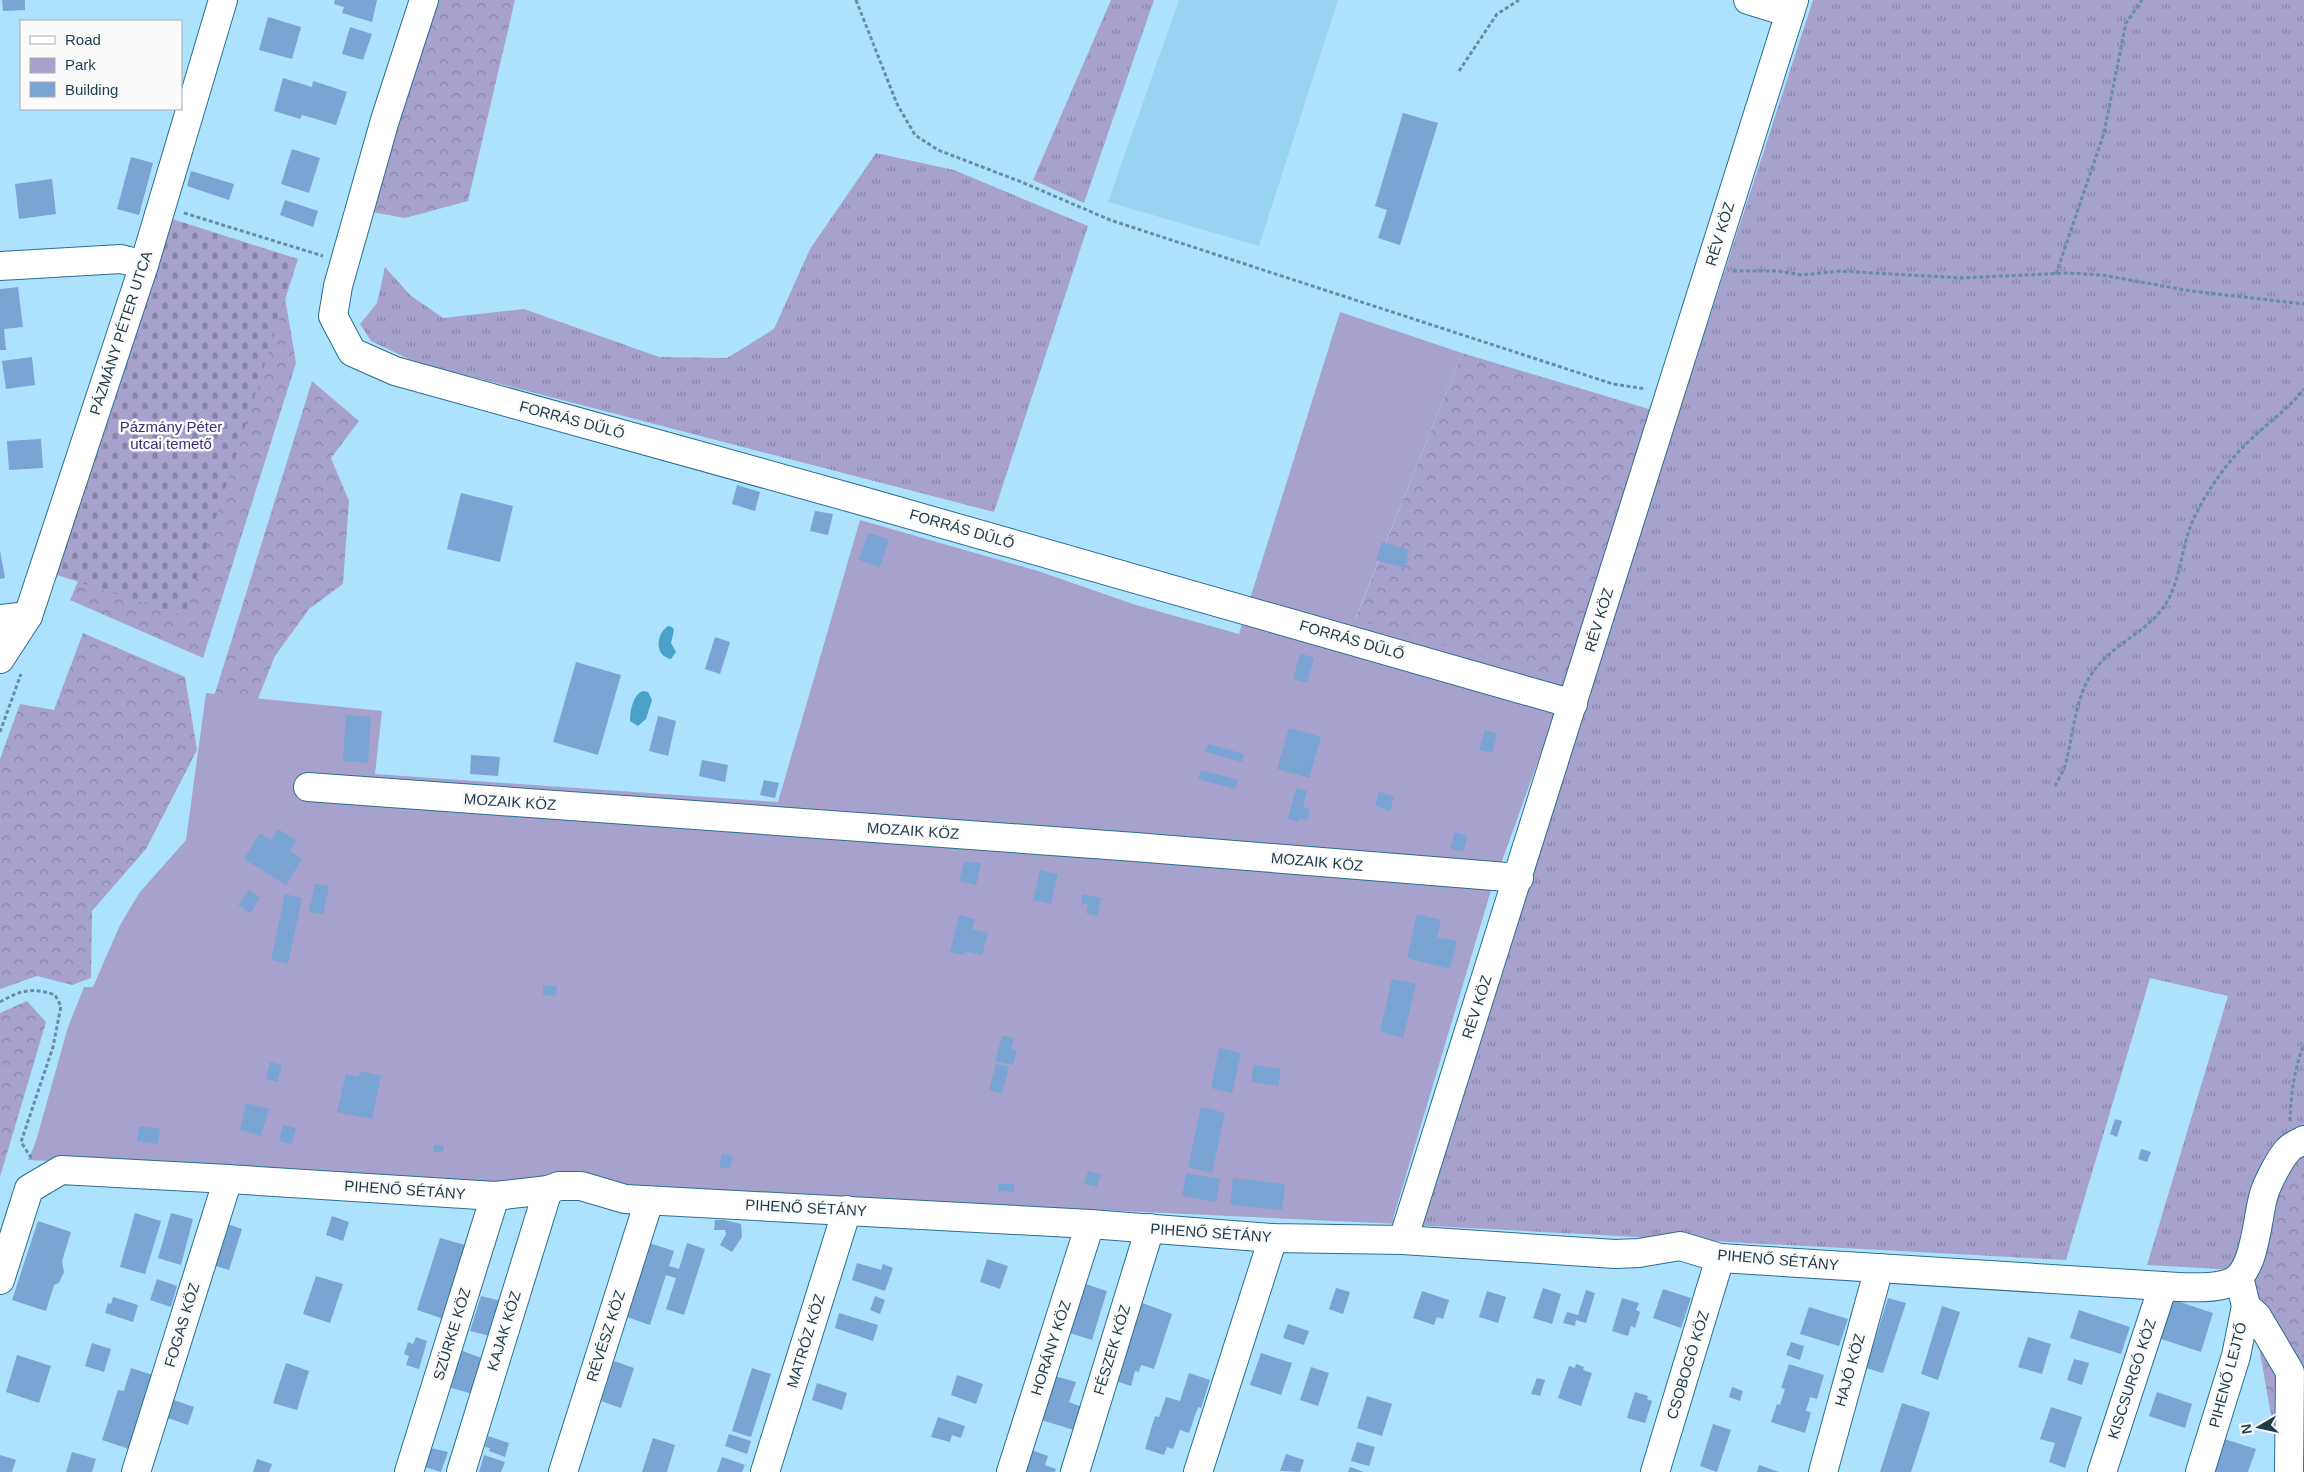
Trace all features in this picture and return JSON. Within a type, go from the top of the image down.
[{"type":"street","name":"PÁZMÁNY PÉTER UTCA","points":[[0,659],[28,616],[144,265],[223,0]]},
{"type":"street","points":[[345,262],[385,120],[424,0]]},
{"type":"street","points":[[1748,0],[1792,6]]},
{"type":"street","name":"RÉV KÖZ","points":[[1403,1240],[1519,878],[1792,6]]},
{"type":"street","points":[[0,266],[121,259],[144,265]]},
{"type":"street","name":"FORRÁS DŰLŐ","points":[[345,262],[333,316],[352,352],[395,371],[859,500],[1573,704]]},
{"type":"street","points":[[0,619],[28,616]]},
{"type":"street","name":"MOZAIK KÖZ","points":[[308,787],[1115,846],[1519,878]]},
{"type":"street","points":[[2239,1277],[2250,1257],[2259,1225],[2264,1193],[2296,1145]]},
{"type":"street","points":[[0,1280],[29,1189],[61,1170]]},
{"type":"street","name":"PIHENŐ SÉTÁNY","points":[[61,1170],[228,1178],[495,1196],[548,1190],[559,1186],[581,1186],[625,1199],[1090,1224],[1272,1238],[1403,1240],[1615,1254],[1638,1253],[1680,1246],[1720,1258],[2163,1286],[2203,1287],[2231,1282],[2239,1277]]},
{"type":"street","name":"FOGAS KÖZ","points":[[136,1472],[228,1178]]},
{"type":"street","name":"KAJAK KÖZ","points":[[461,1472],[548,1190]]},
{"type":"street","name":"SZÜRKE KÖZ","points":[[409,1472],[495,1196]]},
{"type":"street","name":"RÉVÉSZ KÖZ","points":[[564,1472],[649,1200]]},
{"type":"street","name":"MATRÓZ KÖZ","points":[[764,1472],[847,1210]]},
{"type":"street","name":"HORÁNY KÖZ","points":[[1011,1472],[1090,1224]]},
{"type":"street","name":"FÉSZEK KÖZ","points":[[1075,1472],[1150,1228]]},
{"type":"street","points":[[1198,1472],[1272,1238]]},
{"type":"street","name":"CSOBOGÓ KÖZ","points":[[1655,1472],[1720,1258]]},
{"type":"street","name":"HAJÓ KÖZ","points":[[1823,1472],[1879,1268]]},
{"type":"street","name":"PIHENŐ LEJTŐ","points":[[2200,1472],[2236,1356],[2246,1306],[2239,1277]]},
{"type":"street","name":"KISCSURGÓ KÖZ","points":[[2102,1472],[2163,1286]]},
{"type":"street","points":[[2246,1306],[2257,1316],[2290,1372],[2289,1472]]},
{"type":"path","points":[[856,0],[897,104],[915,134],[938,150],[1024,183],[1110,220],[1613,384],[1671,392]]},
{"type":"path","points":[[1459,71],[1497,14],[1519,0]]},
{"type":"path","points":[[2056,274],[2104,133],[2126,23],[2142,0]]},
{"type":"path","points":[[162,206],[345,262]]},
{"type":"path","points":[[1711,265],[1738,272],[1778,271],[1802,275],[1840,271],[1962,278],[2102,274],[2192,290],[2304,304]]},
{"type":"path","points":[[2055,786],[2064,767],[2079,702],[2088,680],[2098,664],[2122,642],[2138,633],[2163,608],[2177,581],[2196,512],[2221,474],[2246,444],[2304,390]]},
{"type":"path","points":[[0,1002],[15,993],[38,989],[55,995],[61,1006],[53,1047],[21,1142],[30,1156],[61,1170]]},
{"type":"path","points":[[2296,1145],[2291,1090],[2297,1060],[2304,1044]]},
{"type":"shaded area","points":[[1179,0],[1338,0],[1259,246],[1108,202]]},
{"type":"shaded area","points":[[668,626],[674,630],[671,643],[676,652],[671,659],[665,657],[659,649],[659,639]]},
{"type":"shaded area","points":[[643,691],[648,692],[652,700],[646,719],[638,726],[630,721],[631,713],[634,699]]},
{"type":"green space","points":[[437,0],[515,0],[468,201],[405,218],[372,212]]},
{"type":"green space","points":[[1111,0],[1154,0],[1084,203],[1033,180]]},
{"type":"green space","points":[[1813,0],[2304,0],[2304,1152],[2239,1270],[2147,1265],[2228,996],[2150,978],[2066,1260],[1414,1225]]},
{"type":"green space","points":[[876,153],[954,170],[1088,226],[994,512],[415,362],[371,341],[360,324],[377,303],[385,267],[410,295],[443,318],[524,309],[659,357],[727,358],[774,329],[810,249]]},
{"type":"green space","name":"Pázmány Péter utcai temető","points":[[169,218],[298,259],[185,616],[57,575]]},
{"type":"green space","points":[[280,268],[296,363],[203,658],[70,600],[87,560]]},
{"type":"green space","points":[[1340,312],[1462,353],[1355,619],[1567,681],[1489,897],[1393,1219],[1400,1224],[28,1160],[36,1141],[68,1027],[84,987],[93,987],[120,925],[140,892],[186,840],[206,693],[382,711],[375,774],[778,802],[860,520],[1038,571],[1136,605],[1239,634]]},
{"type":"green space","points":[[1462,353],[1652,410],[1567,681],[1355,620]]},
{"type":"green space","points":[[312,381],[359,421],[331,458],[349,501],[343,584],[309,609],[275,656],[253,711],[208,716]]},
{"type":"green space","points":[[83,633],[185,677],[197,750],[146,849],[92,911],[91,978],[72,985],[37,976],[0,989],[0,759],[20,704],[54,710]]},
{"type":"green space","points":[[27,1001],[46,1022],[0,1177],[0,1013]]},
{"type":"green space","points":[[2304,1152],[2304,1472],[2281,1472],[2247,1279],[2265,1225],[2292,1161]]},
{"type":"building","points":[[2,0],[25,0],[25,10],[3,11]]},
{"type":"building","points":[[335,0],[377,0],[372,22],[342,13],[344,7],[334,4]]},
{"type":"building","points":[[268,17],[301,27],[292,59],[259,50]]},
{"type":"building","points":[[350,27],[372,34],[363,60],[342,54]]},
{"type":"building","points":[[283,78],[312,87],[313,81],[347,92],[336,125],[302,115],[300,119],[274,111]]},
{"type":"building","points":[[1403,113],[1438,123],[1400,245],[1378,238],[1387,210],[1375,206]]},
{"type":"building","points":[[292,149],[320,158],[309,193],[281,184]]},
{"type":"building","points":[[131,157],[153,163],[139,215],[117,209]]},
{"type":"building","points":[[191,171],[234,184],[229,200],[187,186]]},
{"type":"building","points":[[52,179],[56,214],[19,219],[15,184]]},
{"type":"building","points":[[285,200],[318,211],[313,227],[280,215]]},
{"type":"building","points":[[18,287],[23,327],[4,329],[6,350],[0,350],[0,289]]},
{"type":"building","points":[[32,357],[35,385],[6,389],[2,361]]},
{"type":"building","points":[[41,439],[43,468],[9,470],[7,441]]},
{"type":"building","points":[[737,485],[760,492],[755,511],[732,504]]},
{"type":"building","points":[[461,493],[513,506],[500,562],[447,549]]},
{"type":"building","points":[[815,511],[833,514],[828,535],[810,531]]},
{"type":"building","points":[[868,533],[889,539],[880,567],[859,560]]},
{"type":"building","points":[[1382,542],[1409,550],[1405,568],[1376,560]]},
{"type":"building","points":[[0,550],[5,578],[0,579]]},
{"type":"building","points":[[715,637],[730,642],[720,674],[705,669]]},
{"type":"building","points":[[1300,653],[1314,658],[1307,683],[1293,679]]},
{"type":"building","points":[[576,662],[621,675],[598,755],[553,742]]},
{"type":"building","points":[[346,715],[371,717],[368,763],[343,761]]},
{"type":"building","points":[[658,716],[676,721],[668,756],[649,751]]},
{"type":"building","points":[[1289,728],[1321,737],[1309,778],[1277,769]]},
{"type":"building","points":[[1485,730],[1497,734],[1492,753],[1479,750]]},
{"type":"building","points":[[1208,744],[1244,754],[1242,762],[1205,752]]},
{"type":"building","points":[[471,755],[500,757],[498,776],[470,774]]},
{"type":"building","points":[[702,760],[728,765],[725,782],[699,776]]},
{"type":"building","points":[[1201,770],[1238,780],[1235,789],[1198,779]]},
{"type":"building","points":[[764,780],[779,783],[775,798],[760,795]]},
{"type":"building","points":[[1296,788],[1307,791],[1303,807],[1310,809],[1307,821],[1299,819],[1299,822],[1288,819]]},
{"type":"building","points":[[1379,792],[1394,796],[1390,811],[1375,806]]},
{"type":"building","points":[[278,829],[296,840],[290,851],[302,859],[286,885],[244,859],[260,833],[271,840]]},
{"type":"building","points":[[1455,832],[1468,836],[1463,852],[1450,848]]},
{"type":"building","points":[[964,862],[981,863],[976,885],[959,881]]},
{"type":"building","points":[[1040,870],[1058,874],[1051,904],[1033,900]]},
{"type":"building","points":[[315,884],[329,886],[323,914],[309,912]]},
{"type":"building","points":[[249,890],[260,898],[250,913],[238,905]]},
{"type":"building","points":[[285,894],[302,898],[288,964],[271,960]]},
{"type":"building","points":[[1083,894],[1101,898],[1097,916],[1086,913],[1088,904],[1081,903]]},
{"type":"building","points":[[1417,914],[1441,920],[1437,937],[1457,941],[1450,969],[1407,958]]},
{"type":"building","points":[[959,915],[975,919],[972,929],[988,933],[982,955],[965,951],[964,955],[950,952]]},
{"type":"building","points":[[1392,979],[1416,984],[1403,1038],[1380,1032]]},
{"type":"building","points":[[543,986],[557,986],[556,996],[543,995]]},
{"type":"building","points":[[1002,1036],[1014,1038],[1011,1049],[1017,1050],[1013,1065],[995,1061]]},
{"type":"building","points":[[1219,1048],[1241,1053],[1232,1093],[1211,1088]]},
{"type":"building","points":[[270,1062],[282,1065],[277,1082],[266,1079]]},
{"type":"building","points":[[996,1064],[1009,1067],[1002,1093],[989,1090]]},
{"type":"building","points":[[1254,1065],[1281,1069],[1278,1086],[1251,1082]]},
{"type":"building","points":[[360,1071],[381,1076],[372,1119],[337,1112],[346,1074],[359,1077]]},
{"type":"building","points":[[246,1103],[269,1109],[261,1136],[240,1130]]},
{"type":"building","points":[[1201,1107],[1225,1113],[1212,1173],[1188,1167]]},
{"type":"building","points":[[2115,1119],[2122,1121],[2117,1137],[2110,1134]]},
{"type":"building","points":[[283,1125],[296,1128],[292,1144],[279,1141]]},
{"type":"building","points":[[139,1126],[160,1129],[158,1144],[137,1141]]},
{"type":"building","points":[[434,1145],[444,1145],[443,1152],[434,1152]]},
{"type":"building","points":[[2141,1149],[2151,1152],[2147,1162],[2138,1159]]},
{"type":"building","points":[[722,1154],[733,1156],[730,1169],[719,1167]]},
{"type":"building","points":[[1088,1171],[1101,1174],[1097,1187],[1084,1184]]},
{"type":"building","points":[[1186,1173],[1220,1179],[1216,1202],[1182,1196]]},
{"type":"building","points":[[1233,1178],[1285,1184],[1282,1210],[1230,1205]]},
{"type":"building","points":[[998,1184],[1014,1184],[1014,1192],[998,1191]]},
{"type":"building","points":[[135,1213],[161,1221],[145,1274],[120,1267]]},
{"type":"building","points":[[171,1213],[193,1219],[181,1265],[158,1258]]},
{"type":"building","points":[[332,1216],[349,1222],[343,1241],[326,1235]]},
{"type":"building","points":[[715,1220],[741,1224],[742,1237],[732,1252],[720,1245],[726,1234],[725,1230],[714,1230]]},
{"type":"building","points":[[38,1221],[71,1232],[62,1261],[64,1272],[59,1283],[54,1285],[46,1311],[12,1300]]},
{"type":"building","points":[[219,1221],[242,1229],[229,1270],[206,1263]]},
{"type":"building","points":[[440,1238],[465,1245],[448,1299],[453,1300],[447,1320],[417,1310]]},
{"type":"building","points":[[646,1242],[674,1251],[669,1266],[679,1269],[687,1243],[705,1249],[684,1315],[666,1309],[676,1278],[666,1275],[650,1325],[624,1316]]},
{"type":"building","points":[[987,1259],[1008,1266],[1000,1289],[980,1282]]},
{"type":"building","points":[[857,1263],[881,1270],[883,1264],[893,1268],[885,1291],[852,1280]]},
{"type":"building","points":[[316,1276],[343,1284],[330,1323],[303,1314]]},
{"type":"building","points":[[157,1279],[177,1286],[171,1307],[150,1300]]},
{"type":"building","points":[[1076,1281],[1107,1291],[1092,1340],[1060,1330]]},
{"type":"building","points":[[1336,1288],[1350,1292],[1343,1314],[1329,1309]]},
{"type":"building","points":[[1543,1288],[1561,1294],[1552,1324],[1533,1318]]},
{"type":"building","points":[[1663,1289],[1691,1298],[1681,1328],[1653,1318]]},
{"type":"building","points":[[1586,1290],[1595,1293],[1586,1323],[1576,1320],[1575,1326],[1563,1323],[1567,1312],[1578,1315]]},
{"type":"building","points":[[1422,1291],[1449,1300],[1443,1319],[1437,1317],[1434,1325],[1413,1318]]},
{"type":"building","points":[[1487,1291],[1506,1297],[1498,1323],[1479,1317]]},
{"type":"building","points":[[481,1296],[501,1301],[490,1336],[470,1331]]},
{"type":"building","points":[[875,1296],[885,1300],[880,1314],[870,1310]]},
{"type":"building","points":[[113,1297],[138,1305],[133,1322],[105,1313],[108,1303],[111,1304]]},
{"type":"building","points":[[2165,1297],[2213,1313],[2201,1352],[2152,1336]]},
{"type":"building","points":[[1622,1298],[1639,1303],[1636,1310],[1640,1312],[1635,1328],[1631,1326],[1628,1336],[1612,1331]]},
{"type":"building","points":[[1888,1298],[1906,1303],[1883,1373],[1866,1368]]},
{"type":"building","points":[[1134,1300],[1172,1314],[1154,1369],[1141,1365],[1139,1372],[1135,1371],[1131,1386],[1113,1380]]},
{"type":"building","points":[[1942,1306],[1960,1312],[1938,1380],[1921,1374]]},
{"type":"building","points":[[1809,1307],[1848,1319],[1839,1346],[1800,1334]]},
{"type":"building","points":[[2079,1310],[2130,1327],[2121,1354],[2070,1338]]},
{"type":"building","points":[[839,1313],[878,1325],[873,1341],[835,1328]]},
{"type":"building","points":[[1288,1324],[1309,1331],[1304,1345],[1283,1338]]},
{"type":"building","points":[[416,1337],[427,1341],[419,1369],[406,1365],[409,1356],[404,1354],[408,1342],[413,1344]]},
{"type":"building","points":[[2028,1337],[2051,1344],[2042,1374],[2018,1367]]},
{"type":"building","points":[[1791,1342],[1804,1346],[1800,1360],[1786,1355]]},
{"type":"building","points":[[92,1343],[111,1349],[104,1372],[85,1366]]},
{"type":"building","points":[[460,1350],[484,1359],[473,1394],[448,1387]]},
{"type":"building","points":[[1261,1353],[1292,1363],[1281,1395],[1250,1385]]},
{"type":"building","points":[[17,1355],[51,1366],[39,1403],[6,1392]]},
{"type":"building","points":[[2074,1359],[2089,1363],[2082,1385],[2067,1380]]},
{"type":"building","points":[[614,1361],[634,1368],[621,1408],[601,1401]]},
{"type":"building","points":[[286,1363],[309,1371],[297,1410],[273,1403]]},
{"type":"building","points":[[1576,1364],[1584,1367],[1583,1370],[1592,1373],[1581,1406],[1558,1398],[1569,1366],[1575,1368]]},
{"type":"building","points":[[1789,1364],[1824,1375],[1817,1399],[1810,1397],[1806,1411],[1811,1412],[1805,1433],[1771,1422],[1777,1404],[1780,1405],[1785,1389],[1781,1388]]},
{"type":"building","points":[[1311,1367],[1329,1373],[1318,1406],[1300,1400]]},
{"type":"building","points":[[131,1368],[159,1377],[135,1451],[102,1440],[118,1390],[124,1391]]},
{"type":"building","points":[[752,1368],[771,1374],[751,1437],[732,1431]]},
{"type":"building","points":[[1189,1373],[1210,1380],[1201,1408],[1198,1407],[1189,1433],[1180,1430],[1173,1449],[1167,1447],[1164,1455],[1145,1449],[1155,1416],[1159,1417],[1166,1397],[1180,1401]]},
{"type":"building","points":[[957,1375],[983,1384],[976,1404],[951,1395]]},
{"type":"building","points":[[1055,1376],[1076,1382],[1069,1402],[1082,1407],[1074,1430],[1041,1420]]},
{"type":"building","points":[[1537,1378],[1545,1380],[1540,1396],[1531,1394]]},
{"type":"building","points":[[817,1383],[847,1393],[842,1410],[812,1400]]},
{"type":"building","points":[[1732,1387],[1743,1391],[1740,1401],[1729,1397]]},
{"type":"building","points":[[1635,1392],[1648,1396],[1647,1399],[1652,1401],[1645,1423],[1627,1418]]},
{"type":"building","points":[[2157,1392],[2192,1404],[2185,1428],[2149,1416]]},
{"type":"building","points":[[1367,1396],[1392,1404],[1382,1436],[1357,1428]]},
{"type":"building","points":[[168,1398],[194,1407],[188,1425],[162,1416]]},
{"type":"building","points":[[1902,1403],[1930,1412],[1925,1429],[1911,1472],[1880,1472]]},
{"type":"building","points":[[2051,1407],[2082,1417],[2065,1468],[2049,1462],[2055,1443],[2040,1439]]},
{"type":"building","points":[[938,1417],[965,1426],[961,1438],[952,1435],[950,1442],[931,1437]]},
{"type":"building","points":[[1713,1424],[1731,1430],[1717,1472],[1700,1466]]},
{"type":"building","points":[[729,1434],[751,1441],[747,1454],[725,1446]]},
{"type":"building","points":[[488,1436],[509,1443],[505,1457],[489,1451],[490,1448],[485,1447]]},
{"type":"building","points":[[2218,1437],[2256,1449],[2248,1472],[2207,1472]]},
{"type":"building","points":[[653,1438],[675,1445],[667,1472],[642,1472]]},
{"type":"building","points":[[1357,1442],[1375,1447],[1369,1466],[1351,1461]]},
{"type":"building","points":[[431,1448],[448,1452],[441,1472],[425,1467]]},
{"type":"building","points":[[1026,1448],[1048,1456],[1045,1465],[1056,1469],[1055,1472],[1018,1472]]},
{"type":"building","points":[[72,1452],[96,1459],[92,1472],[66,1472]]},
{"type":"building","points":[[1286,1454],[1304,1460],[1300,1472],[1280,1471]]},
{"type":"building","points":[[0,1455],[16,1460],[12,1472],[0,1472]]},
{"type":"building","points":[[484,1455],[505,1462],[501,1472],[479,1472]]},
{"type":"building","points":[[722,1457],[745,1465],[742,1472],[717,1472]]},
{"type":"building","points":[[257,1459],[272,1464],[269,1472],[253,1472]]},
{"type":"building","points":[[1759,1465],[1779,1472],[1757,1472]]},
{"type":"building","points":[[1350,1467],[1364,1472],[1348,1472]]}]
